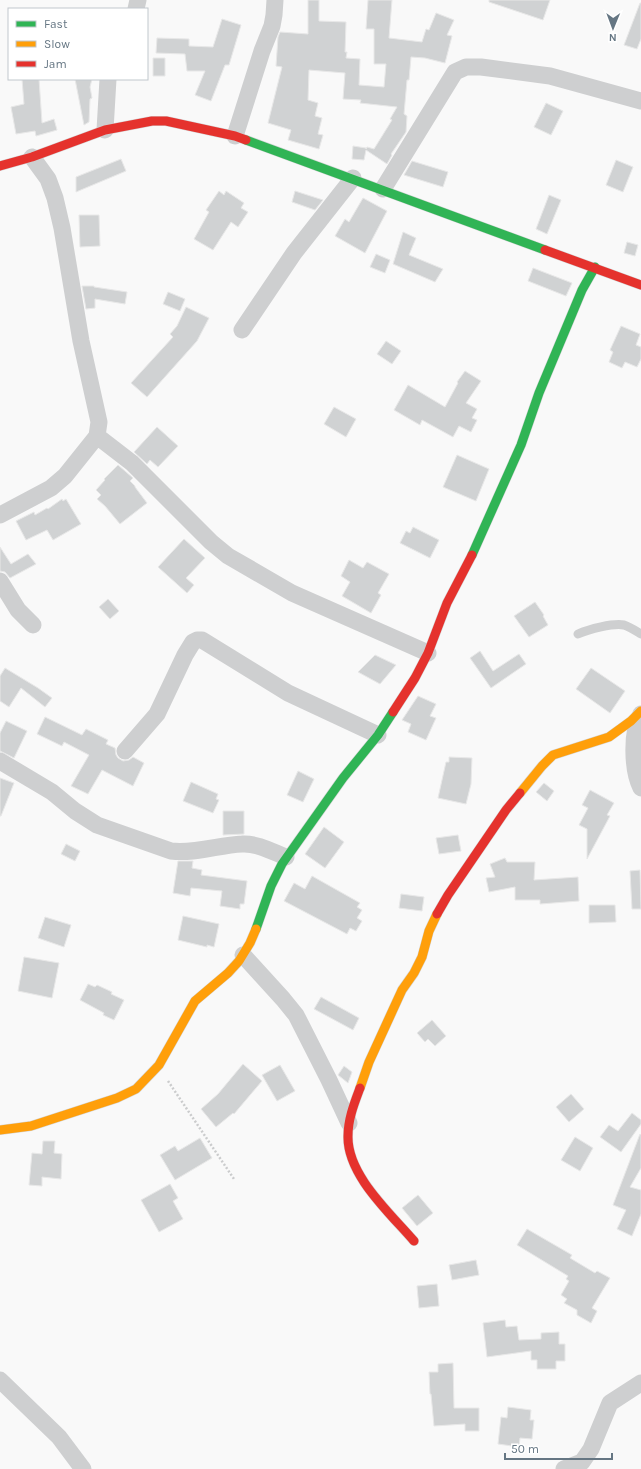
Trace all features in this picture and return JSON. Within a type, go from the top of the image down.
[{"type":"street","points":[[235,136],[262,51],[272,26],[275,0]]},
{"type":"street","points":[[383,189],[454,72],[466,67],[481,67],[550,76],[641,101]]},
{"type":"street","points":[[105,130],[108,80]]},
{"type":"street","points":[[0,166],[32,157],[105,130],[152,121],[166,121],[235,136],[383,189],[471,224],[595,267],[641,285]]},
{"type":"street","points":[[0,515],[51,488],[65,476],[98,436],[99,422],[81,341],[62,228],[55,198],[48,179],[32,157]]},
{"type":"street","points":[[242,330],[294,253],[353,178]]},
{"type":"street","points":[[0,1130],[31,1126],[117,1098],[142,1085],[159,1065],[195,1001],[228,972],[243,955],[274,876],[343,778],[378,735],[415,678],[428,653],[447,602],[473,552],[521,445],[539,393],[582,290],[595,267]]},
{"type":"street","points":[[98,436],[132,463],[228,556],[292,593],[428,653]]},
{"type":"street","points":[[0,582],[18,610],[33,625]]},
{"type":"street","points":[[125,751],[157,714],[185,654],[193,642],[199,639],[288,693],[378,735]]},
{"type":"street","points":[[414,1241],[360,1175],[353,1161],[349,1147],[349,1123],[353,1106],[369,1062],[402,990],[414,973],[422,957],[429,931],[439,910],[506,810],[542,766],[553,755],[609,737],[631,721],[641,711]]},
{"type":"street","points":[[641,714],[636,728],[634,749],[636,775],[641,788]]},
{"type":"street","points":[[0,760],[52,792],[74,810],[97,825],[108,830],[171,851],[179,852],[210,849],[242,844],[255,846],[286,857]]},
{"type":"street","points":[[243,955],[296,1015],[349,1123]]},
{"type":"street","points":[[0,1380],[59,1436],[83,1469]]},
{"type":"street","points":[[564,1469],[582,1462],[591,1449],[610,1403],[641,1383]]},
{"type":"lane","points":[[578,634],[609,625],[627,626],[641,634]]},
{"type":"path","points":[[159,1065],[179,1099],[234,1179]]},
{"type":"building","points":[[308,0],[319,0],[319,21],[346,22],[346,58],[360,59],[359,85],[384,87],[386,64],[374,64],[374,29],[366,29],[368,0],[392,0],[389,38],[422,42],[426,29],[429,30],[436,13],[454,20],[447,35],[452,36],[445,63],[425,58],[411,57],[404,114],[407,116],[406,132],[391,154],[392,155],[387,164],[366,150],[364,160],[352,159],[353,146],[374,149],[392,120],[390,119],[397,107],[360,103],[361,100],[343,99],[345,73],[309,70],[308,100],[318,103],[315,116],[322,118],[318,134],[323,135],[319,149],[288,140],[291,130],[268,123],[282,67],[276,66],[278,37],[280,32],[308,34]]},
{"type":"building","points":[[489,0],[550,0],[543,20],[489,2]]},
{"type":"building","points":[[640,3],[641,39],[637,49],[624,45]]},
{"type":"building","points":[[222,19],[241,25],[229,65],[225,65],[211,101],[195,95],[205,71],[187,71],[185,54],[156,53],[157,38],[189,39],[189,46],[213,47]]},
{"type":"building","points":[[153,58],[165,58],[165,76],[153,76]]},
{"type":"building","points":[[22,80],[39,80],[42,123],[54,119],[57,130],[36,136],[35,131],[16,134],[11,107],[24,104]]},
{"type":"building","points":[[75,80],[92,80],[90,87],[92,98],[90,99],[89,122],[84,125]]},
{"type":"building","points":[[546,103],[563,111],[551,135],[534,127]]},
{"type":"building","points":[[121,159],[126,171],[76,192],[76,177]]},
{"type":"building","points":[[616,160],[633,167],[623,192],[606,185]]},
{"type":"building","points":[[412,161],[448,172],[443,187],[404,175]]},
{"type":"building","points":[[219,191],[224,195],[226,191],[244,203],[241,208],[248,212],[238,227],[231,222],[213,250],[194,239],[209,212],[206,210]]},
{"type":"building","points":[[295,191],[323,200],[315,210],[292,202]]},
{"type":"building","points":[[549,195],[561,200],[547,234],[536,229]]},
{"type":"building","points":[[363,198],[387,211],[365,253],[335,236],[345,219],[349,222]]},
{"type":"building","points":[[79,215],[99,215],[100,246],[80,247]]},
{"type":"building","points":[[403,232],[416,238],[409,255],[443,269],[435,282],[393,264]]},
{"type":"building","points":[[627,242],[638,245],[635,256],[624,253]]},
{"type":"building","points":[[376,254],[390,260],[385,273],[370,267]]},
{"type":"building","points":[[533,268],[572,283],[566,296],[528,281]]},
{"type":"building","points":[[82,286],[94,286],[127,292],[125,304],[95,299],[95,308],[86,309]]},
{"type":"building","points":[[168,292],[185,299],[180,311],[163,304]]},
{"type":"building","points":[[186,307],[209,318],[197,341],[147,397],[131,383],[173,337],[170,334],[177,326]]},
{"type":"building","points":[[621,326],[640,334],[636,345],[641,347],[641,359],[637,367],[625,362],[622,368],[609,362],[613,352],[610,350]]},
{"type":"building","points":[[386,341],[401,351],[392,364],[377,354]]},
{"type":"building","points":[[465,371],[481,381],[466,403],[477,409],[472,418],[477,420],[471,432],[459,426],[453,437],[422,420],[420,425],[394,410],[408,385],[445,407],[458,383],[457,382]]},
{"type":"building","points":[[334,407],[356,419],[346,437],[324,424]]},
{"type":"building","points":[[157,427],[178,446],[158,467],[150,460],[147,464],[134,452]]},
{"type":"building","points":[[457,455],[489,469],[476,501],[443,487]]},
{"type":"building","points":[[118,465],[133,478],[130,481],[147,503],[120,524],[97,499],[101,495],[96,490],[105,480],[104,479]]},
{"type":"building","points":[[62,499],[63,501],[66,499],[81,524],[53,540],[47,530],[26,540],[16,521],[34,512],[35,515],[47,508],[48,509]]},
{"type":"building","points":[[413,527],[439,540],[430,558],[400,543],[406,531],[410,533]]},
{"type":"building","points":[[184,539],[205,558],[186,578],[194,585],[187,593],[158,567]]},
{"type":"building","points":[[0,547],[11,564],[28,554],[36,564],[10,578],[5,572],[0,571]]},
{"type":"building","points":[[349,560],[363,568],[367,562],[389,574],[378,593],[381,595],[371,613],[342,596],[350,582],[341,576]]},
{"type":"building","points":[[108,599],[119,611],[110,619],[99,607]]},
{"type":"building","points":[[535,602],[544,615],[543,616],[548,625],[529,637],[514,616]]},
{"type":"building","points":[[480,651],[493,671],[519,654],[526,664],[491,688],[470,658]]},
{"type":"building","points":[[375,655],[396,665],[380,684],[358,672]]},
{"type":"building","points":[[5,668],[52,698],[45,707],[21,688],[9,707],[0,701],[0,676]]},
{"type":"building","points":[[591,668],[625,691],[610,713],[576,689]]},
{"type":"building","points":[[418,696],[436,704],[430,716],[436,718],[426,740],[408,732],[411,724],[402,720]]},
{"type":"building","points":[[45,717],[82,735],[86,729],[108,740],[106,744],[115,748],[116,755],[123,761],[129,760],[133,757],[144,763],[133,786],[102,770],[88,794],[71,786],[89,755],[64,742],[62,746],[37,734]]},
{"type":"building","points":[[6,721],[27,731],[14,758],[0,751],[0,733]]},
{"type":"building","points":[[449,757],[472,758],[471,784],[466,804],[438,798],[446,762],[449,762]]},
{"type":"building","points":[[298,771],[314,779],[303,802],[287,795]]},
{"type":"building","points":[[0,778],[14,783],[1,816],[0,816]]},
{"type":"building","points":[[191,782],[218,794],[216,799],[219,800],[213,813],[183,801]]},
{"type":"building","points":[[544,783],[554,791],[547,801],[536,792]]},
{"type":"building","points":[[590,790],[614,803],[607,815],[610,816],[587,859],[587,829],[579,825],[588,808],[582,805]]},
{"type":"building","points":[[223,811],[244,811],[244,834],[223,835]]},
{"type":"building","points":[[324,827],[344,842],[325,868],[305,854]]},
{"type":"building","points":[[458,835],[461,851],[439,854],[436,838]]},
{"type":"building","points":[[66,844],[80,851],[75,861],[61,854]]},
{"type":"building","points":[[505,858],[507,862],[535,862],[534,880],[578,877],[579,901],[540,904],[540,900],[515,900],[515,887],[489,892],[486,878],[495,877],[490,864]]},
{"type":"building","points":[[178,861],[193,861],[192,868],[202,870],[201,875],[247,881],[244,904],[240,904],[240,909],[220,906],[222,891],[191,888],[190,896],[173,893]]},
{"type":"building","points":[[640,870],[641,909],[632,909],[630,871]]},
{"type":"building","points":[[312,876],[360,903],[357,907],[362,910],[357,918],[362,921],[356,931],[350,928],[347,934],[284,901],[294,883],[305,889]]},
{"type":"building","points":[[401,894],[424,897],[422,911],[399,908]]},
{"type":"building","points":[[589,905],[615,905],[616,922],[589,923]]},
{"type":"building","points":[[183,916],[219,924],[214,947],[207,945],[207,947],[178,940]]},
{"type":"building","points":[[45,917],[71,925],[64,947],[38,938]]},
{"type":"building","points":[[24,957],[59,963],[52,998],[18,991]]},
{"type":"building","points":[[88,984],[95,987],[97,985],[124,1000],[114,1020],[103,1015],[104,1013],[80,1000]]},
{"type":"building","points":[[321,997],[359,1018],[353,1030],[314,1009]]},
{"type":"building","points":[[432,1020],[446,1036],[435,1046],[428,1039],[425,1042],[417,1033]]},
{"type":"building","points":[[243,1064],[262,1081],[234,1114],[233,1113],[216,1127],[201,1109],[218,1094]]},
{"type":"building","points":[[280,1065],[295,1091],[277,1101],[262,1075]]},
{"type":"building","points":[[344,1066],[352,1072],[348,1083],[338,1075]]},
{"type":"building","points":[[571,1094],[584,1109],[569,1122],[556,1107]]},
{"type":"building","points":[[632,1113],[641,1120],[641,1124],[621,1152],[600,1137],[609,1125],[618,1131]]},
{"type":"building","points":[[640,1134],[641,1168],[630,1187],[641,1190],[641,1214],[632,1236],[617,1229],[626,1210],[613,1205]]},
{"type":"building","points":[[575,1137],[593,1148],[580,1171],[561,1160]]},
{"type":"building","points":[[200,1138],[212,1158],[175,1180],[160,1155],[175,1146],[178,1151]]},
{"type":"building","points":[[43,1141],[55,1141],[54,1153],[62,1154],[61,1179],[42,1177],[42,1186],[29,1185],[32,1153],[42,1154]]},
{"type":"building","points":[[170,1184],[178,1198],[173,1201],[183,1219],[159,1232],[141,1200]]},
{"type":"building","points":[[418,1195],[433,1213],[417,1226],[402,1208]]},
{"type":"building","points":[[527,1229],[572,1255],[570,1258],[595,1273],[597,1271],[610,1278],[592,1308],[597,1311],[591,1323],[577,1315],[577,1310],[564,1303],[567,1299],[561,1295],[569,1281],[566,1279],[568,1276],[517,1245]]},
{"type":"building","points":[[476,1260],[479,1275],[452,1280],[449,1265]]},
{"type":"building","points":[[437,1284],[439,1306],[419,1308],[417,1286]]},
{"type":"building","points":[[505,1320],[506,1327],[517,1326],[519,1340],[541,1339],[541,1333],[559,1332],[559,1344],[565,1344],[565,1361],[556,1361],[556,1369],[537,1369],[537,1360],[531,1360],[531,1351],[487,1357],[483,1323]]},
{"type":"building","points":[[453,1363],[454,1408],[479,1408],[479,1431],[465,1431],[465,1424],[434,1426],[429,1372],[438,1372],[438,1364]]},
{"type":"building","points":[[508,1407],[531,1410],[530,1420],[534,1420],[532,1439],[520,1438],[519,1447],[498,1444],[501,1417],[507,1418]]},
{"type":"traffic: fast","points":[[246,140],[545,250]]},
{"type":"traffic: fast","points":[[472,555],[521,445],[539,393],[582,290],[595,267]]},
{"type":"traffic: fast","points":[[256,929],[271,886],[282,864],[343,778],[378,735],[393,712]]},
{"type":"traffic: slow","points":[[520,793],[553,755],[609,737],[631,721],[641,711]]},
{"type":"traffic: slow","points":[[360,1088],[369,1062],[402,990],[414,973],[422,957],[429,931],[437,914]]},
{"type":"traffic: slow","points":[[0,1130],[31,1126],[117,1098],[136,1089],[159,1065],[195,1001],[228,973],[239,961],[250,943],[256,929]]},
{"type":"traffic: jam","points":[[0,166],[32,157],[105,130],[152,121],[166,121],[235,136],[246,140]]},
{"type":"traffic: jam","points":[[545,250],[641,285]]},
{"type":"traffic: jam","points":[[393,712],[415,678],[428,653],[447,603],[472,555]]},
{"type":"traffic: jam","points":[[437,914],[448,895],[506,810],[520,793]]},
{"type":"traffic: jam","points":[[360,1088],[348,1130],[350,1151],[362,1179],[382,1206],[414,1241]]}]
